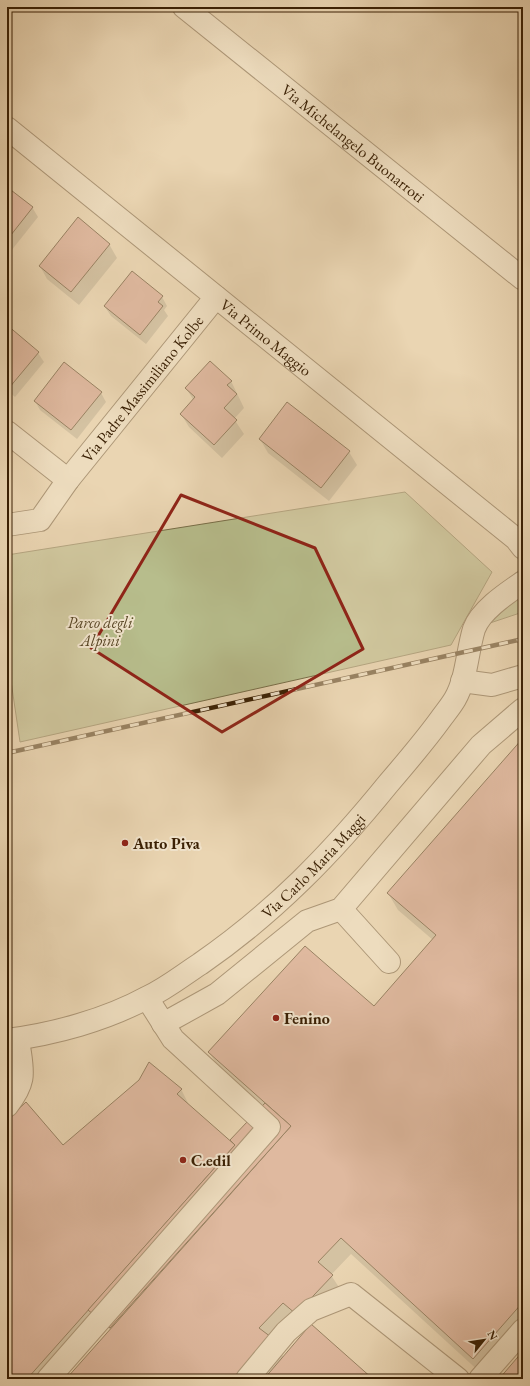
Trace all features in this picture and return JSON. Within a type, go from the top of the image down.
[{"type":"street","name":"Via Michelangelo Buonarroti","points":[[184,7],[523,279]]},
{"type":"street","name":"Via Primo Maggio","points":[[7,128],[516,539],[523,548]]},
{"type":"street","name":"Via Padre Massimiliano Kolbe","points":[[7,525],[40,520],[68,480],[216,297]]},
{"type":"street","points":[[7,432],[68,480]]},
{"type":"street","name":"Via Carlo Maria Maggi","points":[[12,1040],[74,1026],[147,998],[231,942],[278,904],[327,856],[431,732],[456,699],[462,682],[475,628],[479,620],[494,605],[523,582]]},
{"type":"street","points":[[462,682],[492,685],[523,676]]},
{"type":"street","points":[[163,1024],[217,994],[307,921],[341,909],[481,745],[523,709]]},
{"type":"street","points":[[341,909],[389,962]]},
{"type":"street","points":[[48,1379],[269,1127],[172,1039],[147,998]]},
{"type":"street","points":[[7,1106],[16,1094],[23,1078],[12,1040]]},
{"type":"street","points":[[247,1379],[286,1332],[311,1310],[351,1294],[458,1379]]},
{"type":"street","points":[[480,1379],[523,1330]]},
{"type":"highlighted area","points":[[181,495],[315,548],[363,649],[222,732],[91,648]]},
{"type":"green space","name":"Parco degli Alpini","points":[[405,492],[492,572],[451,645],[20,742],[7,654],[7,555]]},
{"type":"green space","points":[[523,593],[523,612],[490,623]]},
{"type":"building","points":[[7,187],[33,207],[7,240]]},
{"type":"building","points":[[78,217],[110,244],[71,292],[39,266]]},
{"type":"building","points":[[132,271],[163,296],[158,302],[163,306],[140,335],[104,306]]},
{"type":"building","points":[[7,325],[39,352],[9,388],[7,386]]},
{"type":"building","points":[[210,361],[232,381],[227,385],[237,394],[224,408],[237,420],[214,445],[180,414],[195,397],[185,388]]},
{"type":"building","points":[[64,362],[102,392],[71,430],[34,401]]},
{"type":"building","points":[[287,402],[350,451],[321,488],[259,439]]},
{"type":"building","points":[[523,738],[523,1302],[473,1359],[341,1238],[318,1262],[333,1275],[296,1314],[283,1303],[259,1328],[275,1340],[239,1379],[66,1379],[291,1126],[208,1052],[305,946],[374,1006],[436,935],[387,893]]},
{"type":"building","points":[[149,1062],[182,1089],[177,1094],[235,1145],[27,1379],[7,1379],[7,1120],[26,1102],[63,1145],[139,1080]]},
{"type":"building","points":[[265,1103],[291,1126],[110,1328],[88,1310],[235,1145],[230,1140]]},
{"type":"building","points":[[311,1324],[373,1379],[264,1379]]},
{"type":"building","points":[[523,1351],[523,1379],[499,1379]]},
{"type":"railway","points":[[7,753],[523,639]]},
{"type":"place","name":"Auto Piva","points":[[125,843]]},
{"type":"place","name":"Fenino","points":[[276,1018]]},
{"type":"place","name":"C.edil","points":[[183,1160]]}]
